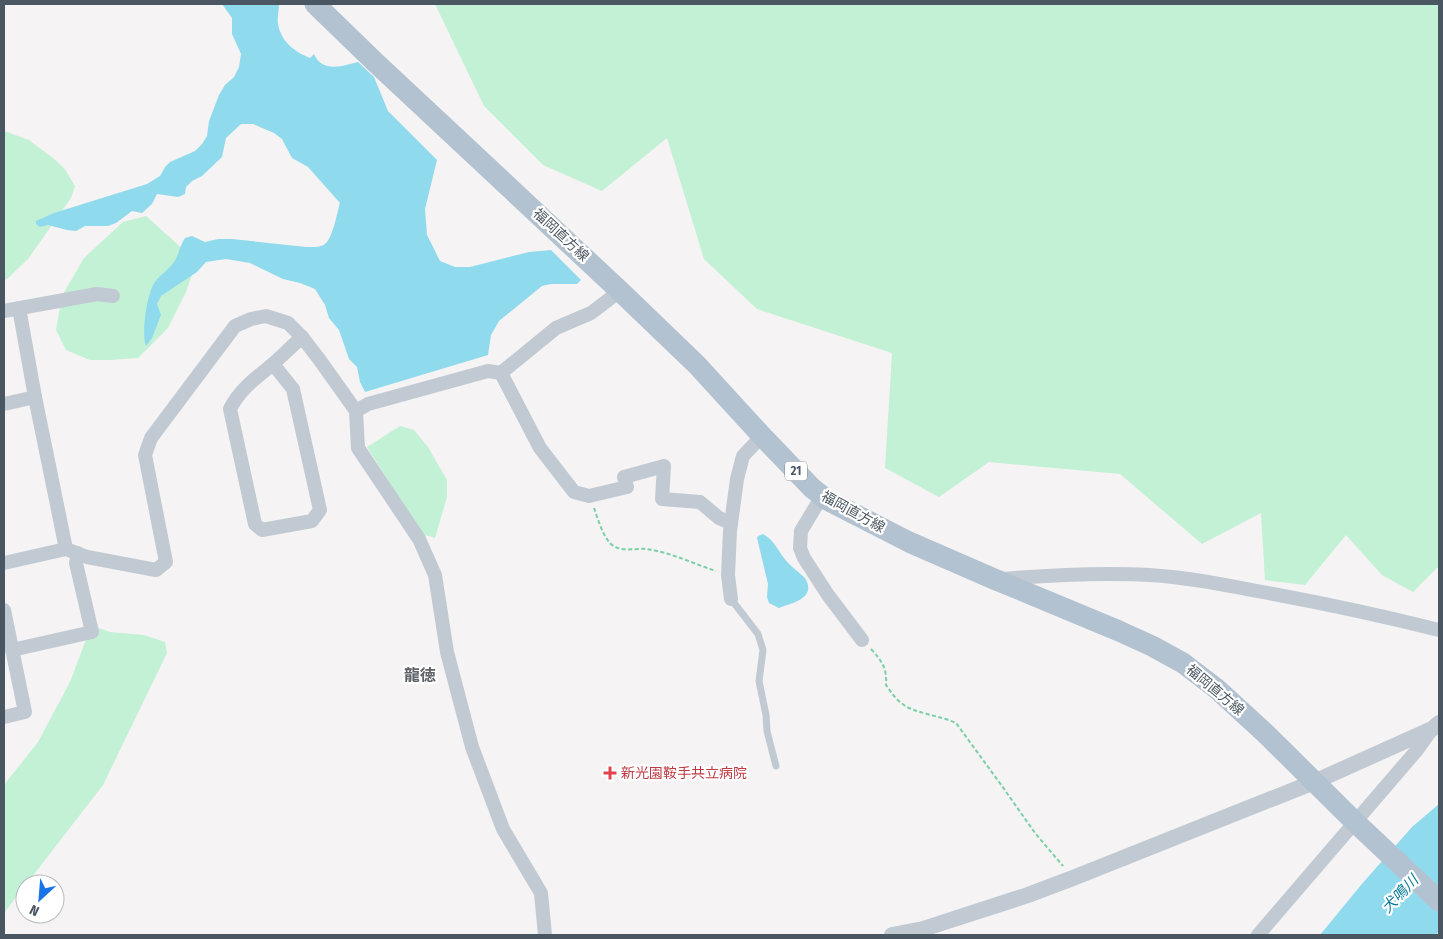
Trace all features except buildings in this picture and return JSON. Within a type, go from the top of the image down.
[{"type":"main road","name":"福岡直方線","points":[[315,4],[697,365],[762,436],[826,500],[892,534],[1119,631],[1152,646],[1182,663],[1217,689],[1265,733],[1359,826],[1439,900]]},
{"type":"street","points":[[356,411],[368,404],[488,371],[501,373],[556,328],[591,313],[620,291]]},
{"type":"street","points":[[4,311],[97,294],[113,296]]},
{"type":"street","points":[[12,650],[92,632],[35,397],[19,308]]},
{"type":"street","points":[[4,563],[72,551],[87,557],[156,570],[166,562],[145,455],[151,438],[235,326],[251,318],[266,316],[288,323],[319,359],[356,411],[358,448],[419,539],[435,575],[447,652],[472,747],[503,829],[540,893],[546,935]]},
{"type":"street","points":[[272,364],[294,389],[320,510],[312,521],[262,530],[255,524],[230,409],[253,379],[302,337]]},
{"type":"street","points":[[501,373],[540,448],[574,492],[589,496],[627,488],[624,477],[664,466],[662,499],[700,502],[719,518],[731,523]]},
{"type":"street","points":[[4,404],[35,397]]},
{"type":"street","points":[[731,599],[728,576],[731,523],[737,479],[743,456],[762,436]]},
{"type":"street","points":[[822,496],[800,531],[800,548],[804,558],[828,595],[862,640]]},
{"type":"street","points":[[994,579],[1064,574],[1148,575],[1197,580],[1393,618],[1439,630]]},
{"type":"street","points":[[4,610],[26,712],[4,717]]},
{"type":"street","points":[[892,935],[932,926],[1074,878],[1314,782],[1435,726]]},
{"type":"street","points":[[1258,935],[1359,826],[1435,726]]},
{"type":"lane","points":[[731,599],[758,634],[763,650],[760,680],[767,730],[776,766]]},
{"type":"path","points":[[589,496],[603,532],[610,544],[620,549],[645,549],[664,553],[728,576]]},
{"type":"path","points":[[862,640],[880,659],[887,673],[886,685],[896,699],[906,707],[956,723],[1035,833],[1074,878]]},
{"type":"green space","points":[[435,4],[1439,4],[1439,566],[1413,592],[1382,575],[1346,535],[1305,585],[1265,580],[1261,513],[1202,544],[1120,474],[989,462],[939,497],[885,468],[892,353],[757,309],[704,259],[667,138],[602,191],[543,165],[484,106]]},
{"type":"green space","points":[[4,131],[29,140],[54,159],[64,168],[75,186],[71,198],[28,259],[4,280]]},
{"type":"green space","points":[[146,216],[186,252],[194,269],[186,292],[168,328],[138,358],[90,360],[66,350],[56,330],[62,296],[84,258],[123,222]]},
{"type":"green space","points":[[400,426],[414,430],[428,447],[447,480],[447,497],[435,538],[422,534],[367,447]]},
{"type":"green space","points":[[96,627],[110,632],[144,635],[165,642],[167,653],[103,785],[34,874],[15,874],[15,899],[4,913],[4,785],[38,742],[70,682],[87,637]]},
{"type":"water","points":[[222,4],[279,4],[278,22],[282,36],[299,53],[310,58],[314,54],[322,64],[333,67],[358,62],[374,77],[388,111],[437,160],[425,209],[427,235],[440,261],[455,267],[470,267],[529,252],[551,250],[581,280],[577,284],[542,286],[499,321],[491,335],[488,355],[365,392],[360,382],[357,367],[349,359],[339,330],[329,318],[325,305],[315,289],[283,279],[250,263],[226,259],[206,262],[197,272],[161,296],[157,304],[161,315],[152,338],[146,346],[144,332],[147,303],[152,287],[157,279],[174,262],[185,238],[192,236],[205,242],[218,239],[232,239],[318,247],[328,241],[340,203],[308,167],[292,158],[282,139],[274,133],[253,124],[241,124],[226,138],[222,157],[202,176],[192,181],[186,187],[185,194],[178,197],[157,194],[152,204],[142,213],[132,211],[116,223],[108,226],[85,226],[76,231],[48,225],[40,227],[36,224],[36,221],[54,213],[147,184],[160,176],[170,162],[195,151],[202,144],[207,136],[209,121],[219,95],[225,85],[234,77],[239,67],[241,54],[232,34],[232,18]]},
{"type":"water","points":[[763,534],[773,542],[789,564],[805,578],[808,590],[806,595],[797,602],[779,608],[769,603],[767,597],[768,584],[757,538]]},
{"type":"water","name":"犬鳴川","points":[[1439,804],[1439,931],[1436,935],[1320,935],[1412,827]]},
{"type":"place","name":"新光園鞍手共立病院","points":[[610,773]]},
{"type":"district","name":"龍徳","points":[[420,675]]}]
